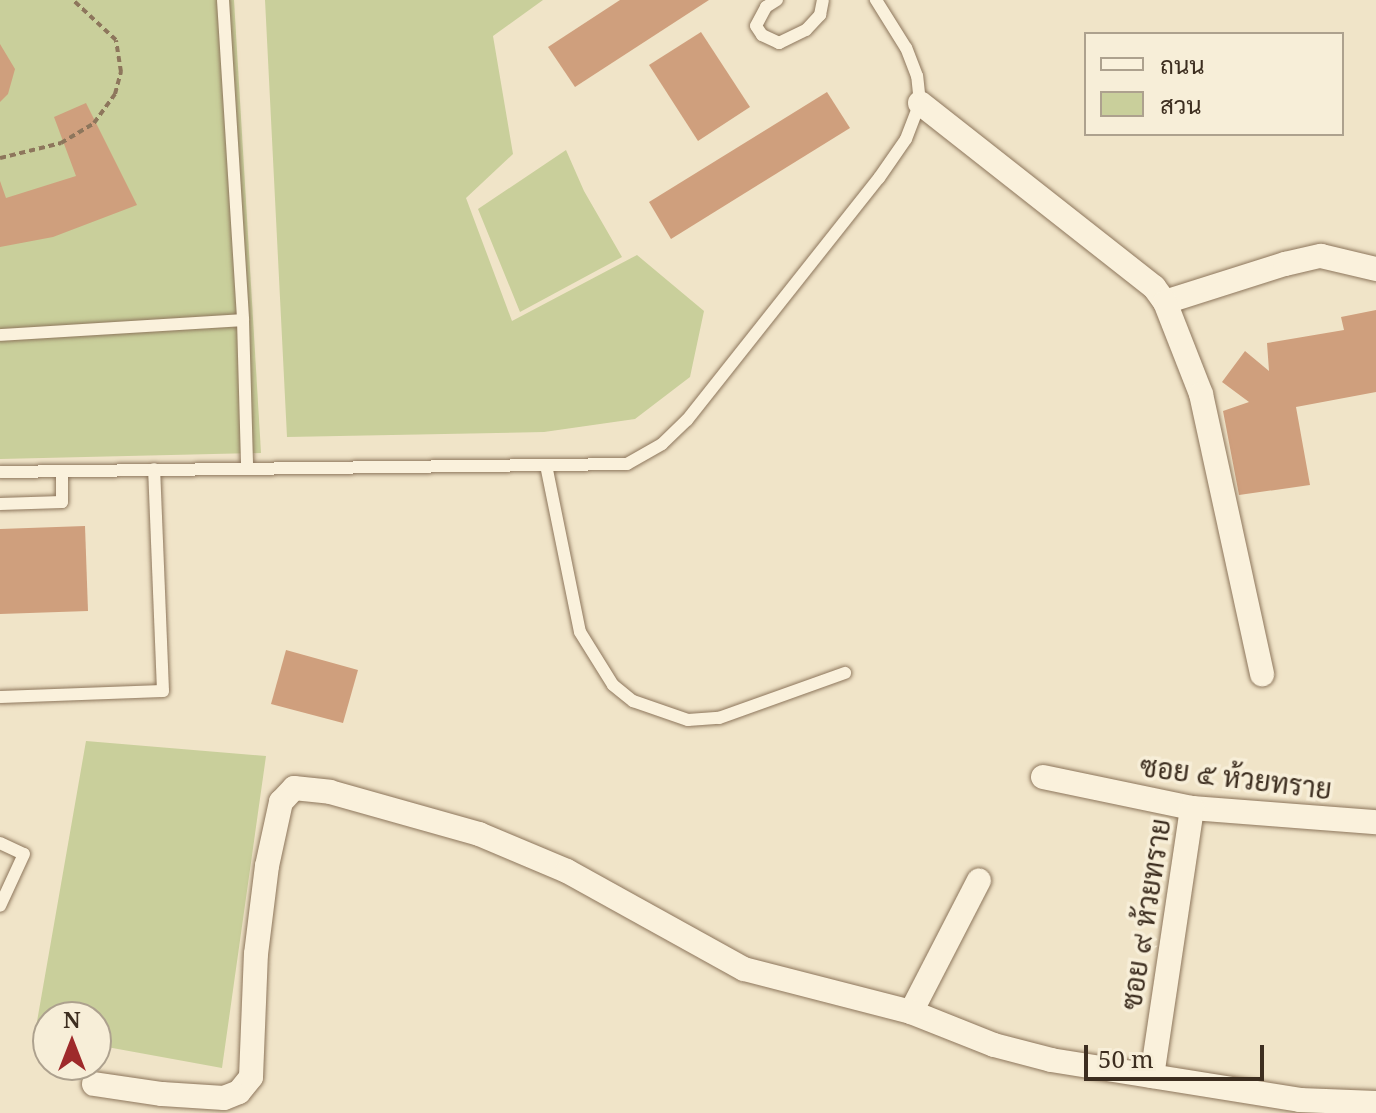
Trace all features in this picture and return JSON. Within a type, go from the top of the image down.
[{"type":"street","points":[[920,103],[1154,287],[1165,302],[1201,394],[1262,674]]},
{"type":"street","points":[[1165,302],[1285,264],[1321,256],[1376,269]]},
{"type":"street","name":"ซอย ๕ ห้วยทราย","points":[[1043,777],[1192,808],[1376,822]]},
{"type":"street","points":[[94,1084],[159,1104],[224,1098],[239,1092],[251,1077],[256,954],[267,866],[281,802],[294,788],[330,792],[479,834],[567,871],[744,969],[911,1012],[994,1045],[1051,1060],[1300,1100],[1376,1103]]},
{"type":"street","name":"ซอย ๙ ห้วยทราย","points":[[1152,1076],[1192,808]]},
{"type":"street","points":[[911,1012],[979,880]]},
{"type":"lane","points":[[223,0],[243,320],[247,466]]},
{"type":"lane","points":[[777,0],[766,7],[756,26],[762,35],[779,43],[806,30],[820,15],[823,0]]},
{"type":"lane","points":[[0,472],[247,466],[627,464],[662,444],[687,420],[879,178],[906,139],[920,103],[917,76],[906,48],[876,0]]},
{"type":"lane","points":[[0,335],[243,320]]},
{"type":"lane","points":[[546,465],[580,632],[613,685],[633,701],[688,720],[719,718],[749,709],[790,689],[845,673]]},
{"type":"lane","points":[[0,697],[163,691],[154,469]]},
{"type":"lane","points":[[0,504],[62,502],[62,471]]},
{"type":"lane","points":[[0,843],[24,854],[0,906]]},
{"type":"path","points":[[0,158],[61,143],[94,123],[115,94],[121,72],[116,40],[73,0]]},
{"type":"green space","points":[[0,0],[234,0],[261,453],[0,459]]},
{"type":"green space","points":[[265,0],[543,0],[493,36],[513,154],[466,198],[512,321],[637,255],[704,311],[690,377],[635,419],[544,432],[287,437]]},
{"type":"green space","points":[[566,150],[584,191],[622,257],[520,312],[478,209]]},
{"type":"green space","points":[[86,741],[266,756],[222,1068],[112,1048],[112,1001],[41,1001]]},
{"type":"building","points":[[620,0],[709,0],[575,87],[548,47]]},
{"type":"building","points":[[701,32],[750,107],[698,141],[649,65]]},
{"type":"building","points":[[0,44],[15,69],[8,94],[0,102]]},
{"type":"building","points":[[827,92],[850,128],[671,239],[649,202]]},
{"type":"building","points":[[86,103],[137,205],[53,237],[0,247],[0,181],[6,198],[76,176],[54,117]]},
{"type":"building","points":[[1376,310],[1376,392],[1296,407],[1310,485],[1239,495],[1223,411],[1249,402],[1222,382],[1245,351],[1269,371],[1267,343],[1344,330],[1341,317]]},
{"type":"building","points":[[85,526],[88,611],[0,614],[0,529]]},
{"type":"building","points":[[286,650],[358,670],[343,723],[271,704]]}]
